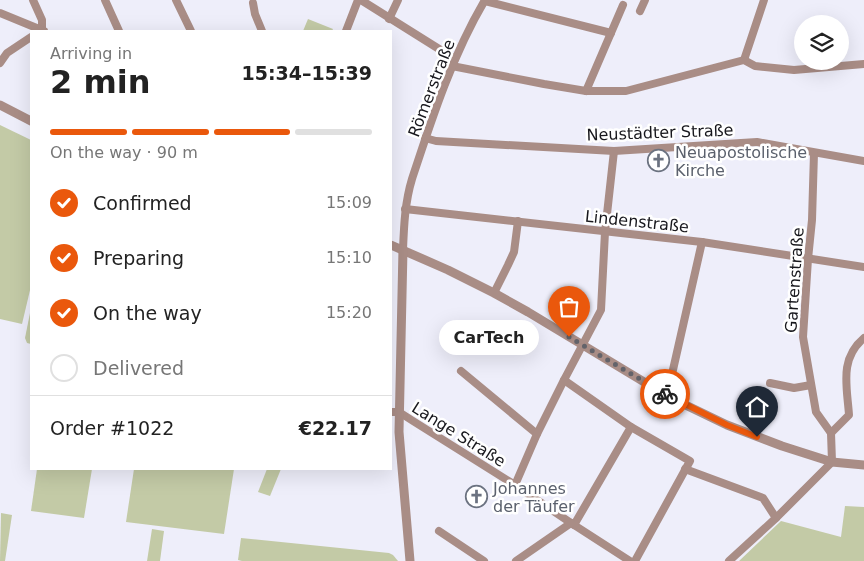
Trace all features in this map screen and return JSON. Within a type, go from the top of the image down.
[{"type":"street","points":[[33,0],[42,20],[42,30]]},
{"type":"street","points":[[104,0],[119,30]]},
{"type":"street","points":[[176,0],[191,30]]},
{"type":"street","points":[[346,30],[360,0],[453,62],[544,84],[586,90],[626,91],[744,60],[755,66],[794,70],[864,64]]},
{"type":"street","points":[[389,19],[398,0]]},
{"type":"street","points":[[485,0],[610,33]]},
{"type":"street","name":"Römerstraße","points":[[403,249],[405,209],[412,179],[453,62],[485,0]]},
{"type":"street","points":[[640,11],[645,0]]},
{"type":"street","points":[[744,60],[764,0]]},
{"type":"street","points":[[253,3],[254,14],[262,30]]},
{"type":"street","points":[[586,90],[622,5]]},
{"type":"street","points":[[0,14],[40,30]]},
{"type":"street","points":[[0,63],[7,53],[30,38]]},
{"type":"street","points":[[0,105],[30,120]]},
{"type":"street","name":"Neustädter Straße","points":[[426,138],[436,141],[614,151],[757,142],[864,161]]},
{"type":"street","points":[[515,485],[564,380],[601,310],[605,232],[614,151]]},
{"type":"street","name":"Gartenstraße","points":[[814,153],[812,220],[803,337],[816,412],[831,433]]},
{"type":"street","name":"Lindenstraße","points":[[405,209],[702,242],[864,267]]},
{"type":"street","points":[[494,293],[514,252],[518,221]]},
{"type":"street","points":[[670,383],[702,242]]},
{"type":"street","points":[[392,245],[494,293],[669,397],[727,425],[765,440],[832,462],[864,465]]},
{"type":"street","points":[[403,249],[402,319],[395,412],[399,432],[410,561]]},
{"type":"street","points":[[729,561],[776,518],[832,462],[831,433],[849,415],[846,370],[851,353],[864,338]]},
{"type":"street","points":[[461,371],[538,434]]},
{"type":"street","points":[[564,380],[631,427],[690,461],[630,561]]},
{"type":"street","points":[[770,383],[794,388],[811,385]]},
{"type":"street","name":"Lange Straße","points":[[395,412],[515,485],[630,561]]},
{"type":"street","points":[[516,561],[572,524],[631,427]]},
{"type":"street","points":[[685,469],[763,498],[776,518]]},
{"type":"street","points":[[439,531],[484,561]]},
{"type":"green space","points":[[308,19],[333,29],[332,30],[303,30]]},
{"type":"green space","points":[[0,125],[30,140],[30,290],[22,324],[0,319]]},
{"type":"green space","points":[[30,313],[30,344],[27,343],[25,338]]},
{"type":"green space","points":[[37,470],[92,470],[84,518],[31,511]]},
{"type":"green space","points":[[134,470],[234,470],[224,534],[126,522]]},
{"type":"green space","points":[[267,470],[281,470],[270,496],[258,492]]},
{"type":"green space","points":[[845,506],[864,507],[864,561],[739,561],[781,521],[841,537]]},
{"type":"green space","points":[[1,513],[12,515],[5,561],[0,561]]},
{"type":"green space","points":[[152,529],[164,531],[160,561],[147,561]]},
{"type":"green space","points":[[241,538],[389,553],[398,561],[242,561],[238,560]]},
{"type":"way so far","points":[[569,337],[665,394]]},
{"type":"place","name":"Neuapostolische Kirche","points":[[659,161]]},
{"type":"place","name":"CarTech","points":[[569,337]]},
{"type":"place","name":"Johannes der Täufer","points":[[477,497]]},
{"type":"route","points":[[665,394],[727,425],[757,437]]}]
